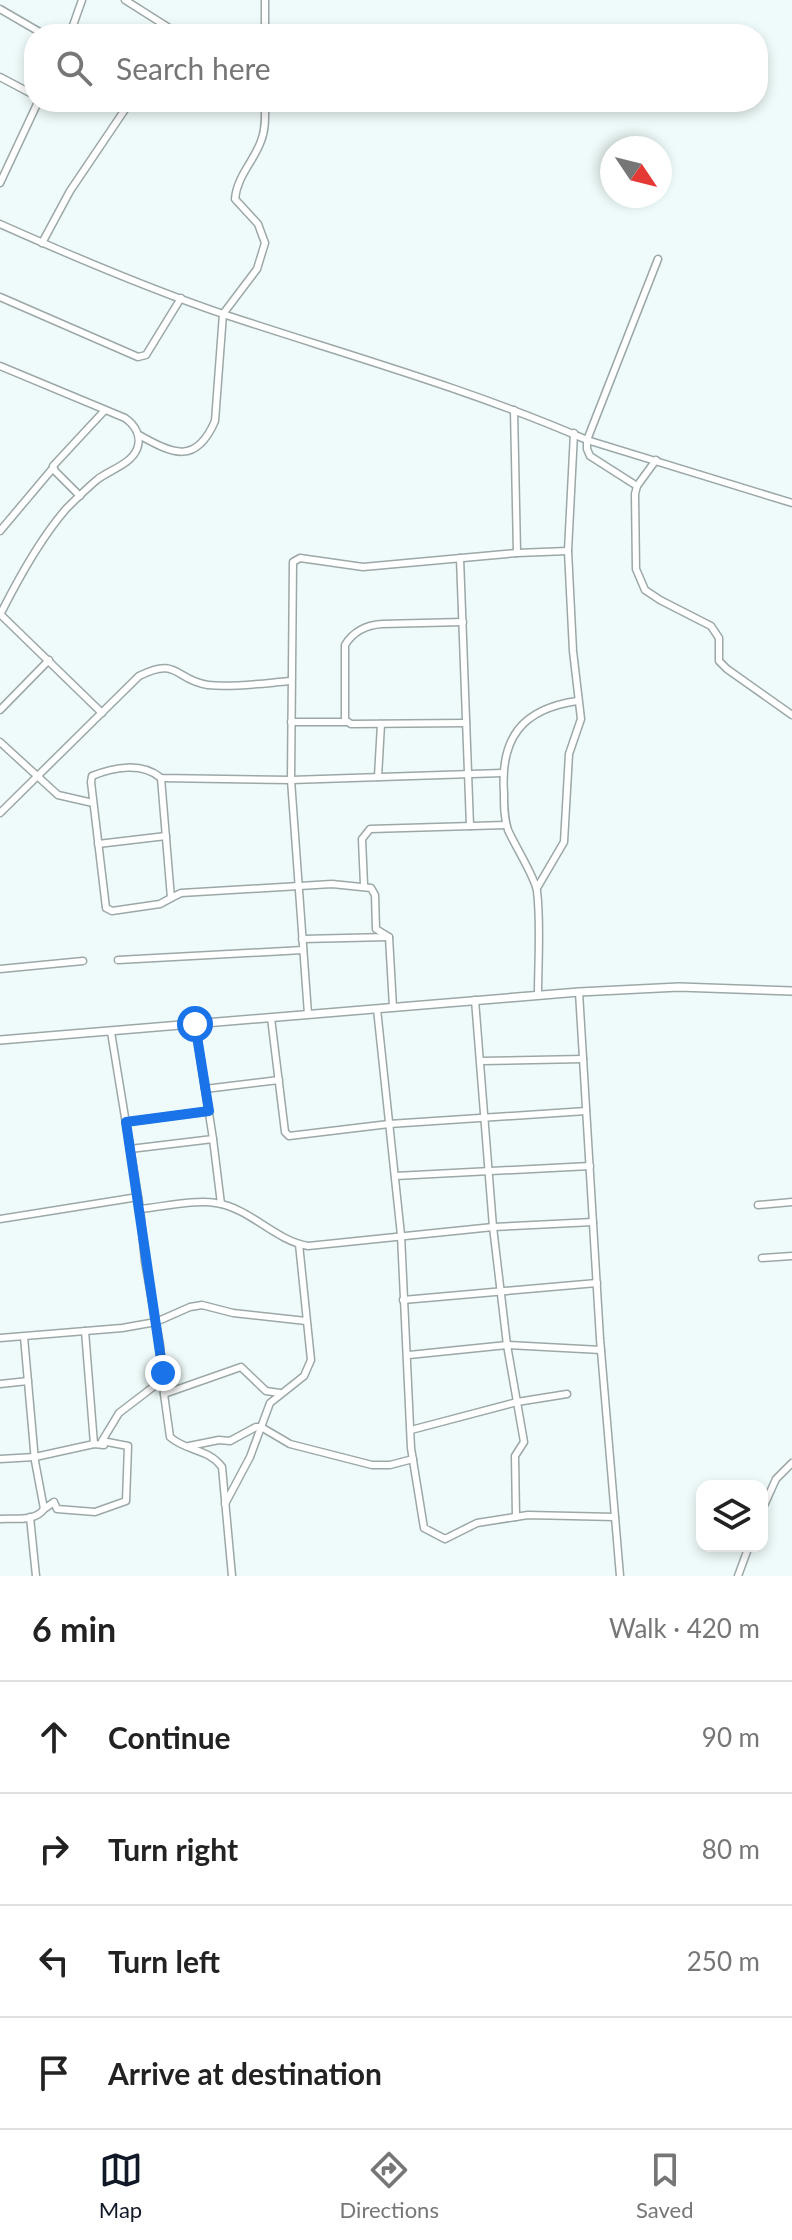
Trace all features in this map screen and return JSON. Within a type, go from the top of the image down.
[{"type":"street","points":[[74,24],[82,0]]},
{"type":"street","points":[[125,0],[163,24]]},
{"type":"street","points":[[265,0],[265,24]]},
{"type":"street","points":[[0,9],[26,24]]},
{"type":"street","points":[[0,77],[24,90]]},
{"type":"street","points":[[0,183],[33,112]]},
{"type":"street","points":[[42,243],[70,191],[123,112]]},
{"type":"street","points":[[0,366],[130,421],[139,435],[172,452],[199,446],[209,435],[215,421],[223,314],[257,269],[265,243],[258,224],[235,199],[247,164],[261,142],[265,112]]},
{"type":"street","points":[[2,156],[8,163]]},
{"type":"street","points":[[0,224],[223,314],[514,410],[587,440],[792,503]]},
{"type":"street","points":[[637,486],[590,456],[587,440],[658,259]]},
{"type":"street","points":[[0,297],[138,357],[146,355],[181,298]]},
{"type":"street","points":[[0,531],[105,410]]},
{"type":"street","points":[[514,410],[517,553]]},
{"type":"street","points":[[537,888],[564,842],[569,754],[581,719],[577,701],[568,551],[574,433]]},
{"type":"street","points":[[102,713],[0,614],[16,582],[65,511],[99,478],[134,454],[139,446],[139,435]]},
{"type":"street","points":[[656,460],[637,486],[635,494],[636,569],[645,590],[711,626],[719,638],[719,661],[792,715]]},
{"type":"street","points":[[53,468],[80,496]]},
{"type":"street","points":[[308,1014],[291,780],[291,566],[296,559],[363,567],[568,551]]},
{"type":"street","points":[[460,558],[470,826]]},
{"type":"street","points":[[347,722],[345,645],[355,633],[382,624],[463,622]]},
{"type":"street","points":[[0,710],[49,660]]},
{"type":"street","points":[[0,813],[139,676],[157,667],[166,666],[209,685],[290,681]]},
{"type":"street","points":[[538,995],[537,888],[506,825],[502,773],[507,746],[518,728],[533,715],[562,703],[577,701]]},
{"type":"street","points":[[291,722],[466,723]]},
{"type":"street","points":[[378,777],[381,724]]},
{"type":"street","points":[[0,742],[58,795],[93,803]]},
{"type":"street","points":[[389,937],[376,929],[375,895],[371,888],[364,885],[181,893],[160,904],[107,910],[92,776],[142,767],[161,778],[291,780],[502,773]]},
{"type":"street","points":[[161,778],[171,898]]},
{"type":"street","points":[[364,885],[362,839],[370,829],[506,825]]},
{"type":"street","points":[[98,844],[166,836]]},
{"type":"street","points":[[302,939],[389,937]]},
{"type":"street","points":[[389,937],[393,1007]]},
{"type":"street","points":[[118,960],[303,950]]},
{"type":"street","points":[[0,969],[83,961]]},
{"type":"street","points":[[0,1040],[579,992],[679,987],[791,992]]},
{"type":"street","points":[[579,992],[601,1350],[620,1576]]},
{"type":"street","points":[[475,1000],[493,1227],[507,1345],[524,1442],[515,1456],[516,1517]]},
{"type":"street","points":[[377,1009],[401,1235],[413,1459],[424,1528],[437,1536],[452,1537],[477,1523],[516,1517],[615,1517]]},
{"type":"street","points":[[271,1018],[285,1132],[289,1136],[389,1124],[586,1111]]},
{"type":"street","points":[[195,1024],[221,1204]]},
{"type":"street","points":[[111,1032],[140,1209],[170,1437],[185,1447],[211,1454],[222,1467],[232,1576]]},
{"type":"street","points":[[481,1061],[583,1059]]},
{"type":"street","points":[[205,1089],[279,1080]]},
{"type":"street","points":[[126,1122],[209,1111]]},
{"type":"street","points":[[130,1149],[213,1139]]},
{"type":"street","points":[[395,1176],[590,1166]]},
{"type":"street","points":[[0,1219],[138,1197]]},
{"type":"street","points":[[140,1209],[214,1202],[283,1239],[319,1246],[401,1235],[593,1222]]},
{"type":"street","points":[[758,1205],[792,1202]]},
{"type":"street","points":[[225,1504],[250,1457],[270,1403],[304,1376],[312,1356],[299,1244]]},
{"type":"street","points":[[762,1258],[792,1256]]},
{"type":"street","points":[[403,1300],[597,1283]]},
{"type":"street","points":[[0,1338],[156,1322],[202,1305],[233,1313],[306,1321]]},
{"type":"street","points":[[85,1331],[94,1444]]},
{"type":"street","points":[[24,1337],[35,1457],[44,1509]]},
{"type":"street","points":[[409,1355],[507,1345],[601,1350]]},
{"type":"street","points":[[164,1394],[241,1367],[266,1391],[280,1393]]},
{"type":"street","points":[[128,1446],[102,1441],[119,1413],[153,1387],[163,1373]]},
{"type":"street","points":[[0,1384],[28,1381]]},
{"type":"street","points":[[411,1430],[517,1402],[567,1394]]},
{"type":"street","points":[[185,1447],[219,1440],[230,1441],[261,1427],[290,1444],[372,1465],[390,1465],[413,1459]]},
{"type":"street","points":[[0,1459],[35,1457],[94,1444],[128,1446]]},
{"type":"street","points":[[0,1519],[41,1514],[54,1502],[57,1509],[95,1512],[126,1501],[128,1446]]},
{"type":"street","points":[[768,1497],[776,1479],[792,1463]]},
{"type":"street","points":[[30,1517],[36,1576]]},
{"type":"street","points":[[738,1576],[747,1552]]},
{"type":"route","points":[[163,1373],[126,1122],[209,1111],[195,1024]]}]
